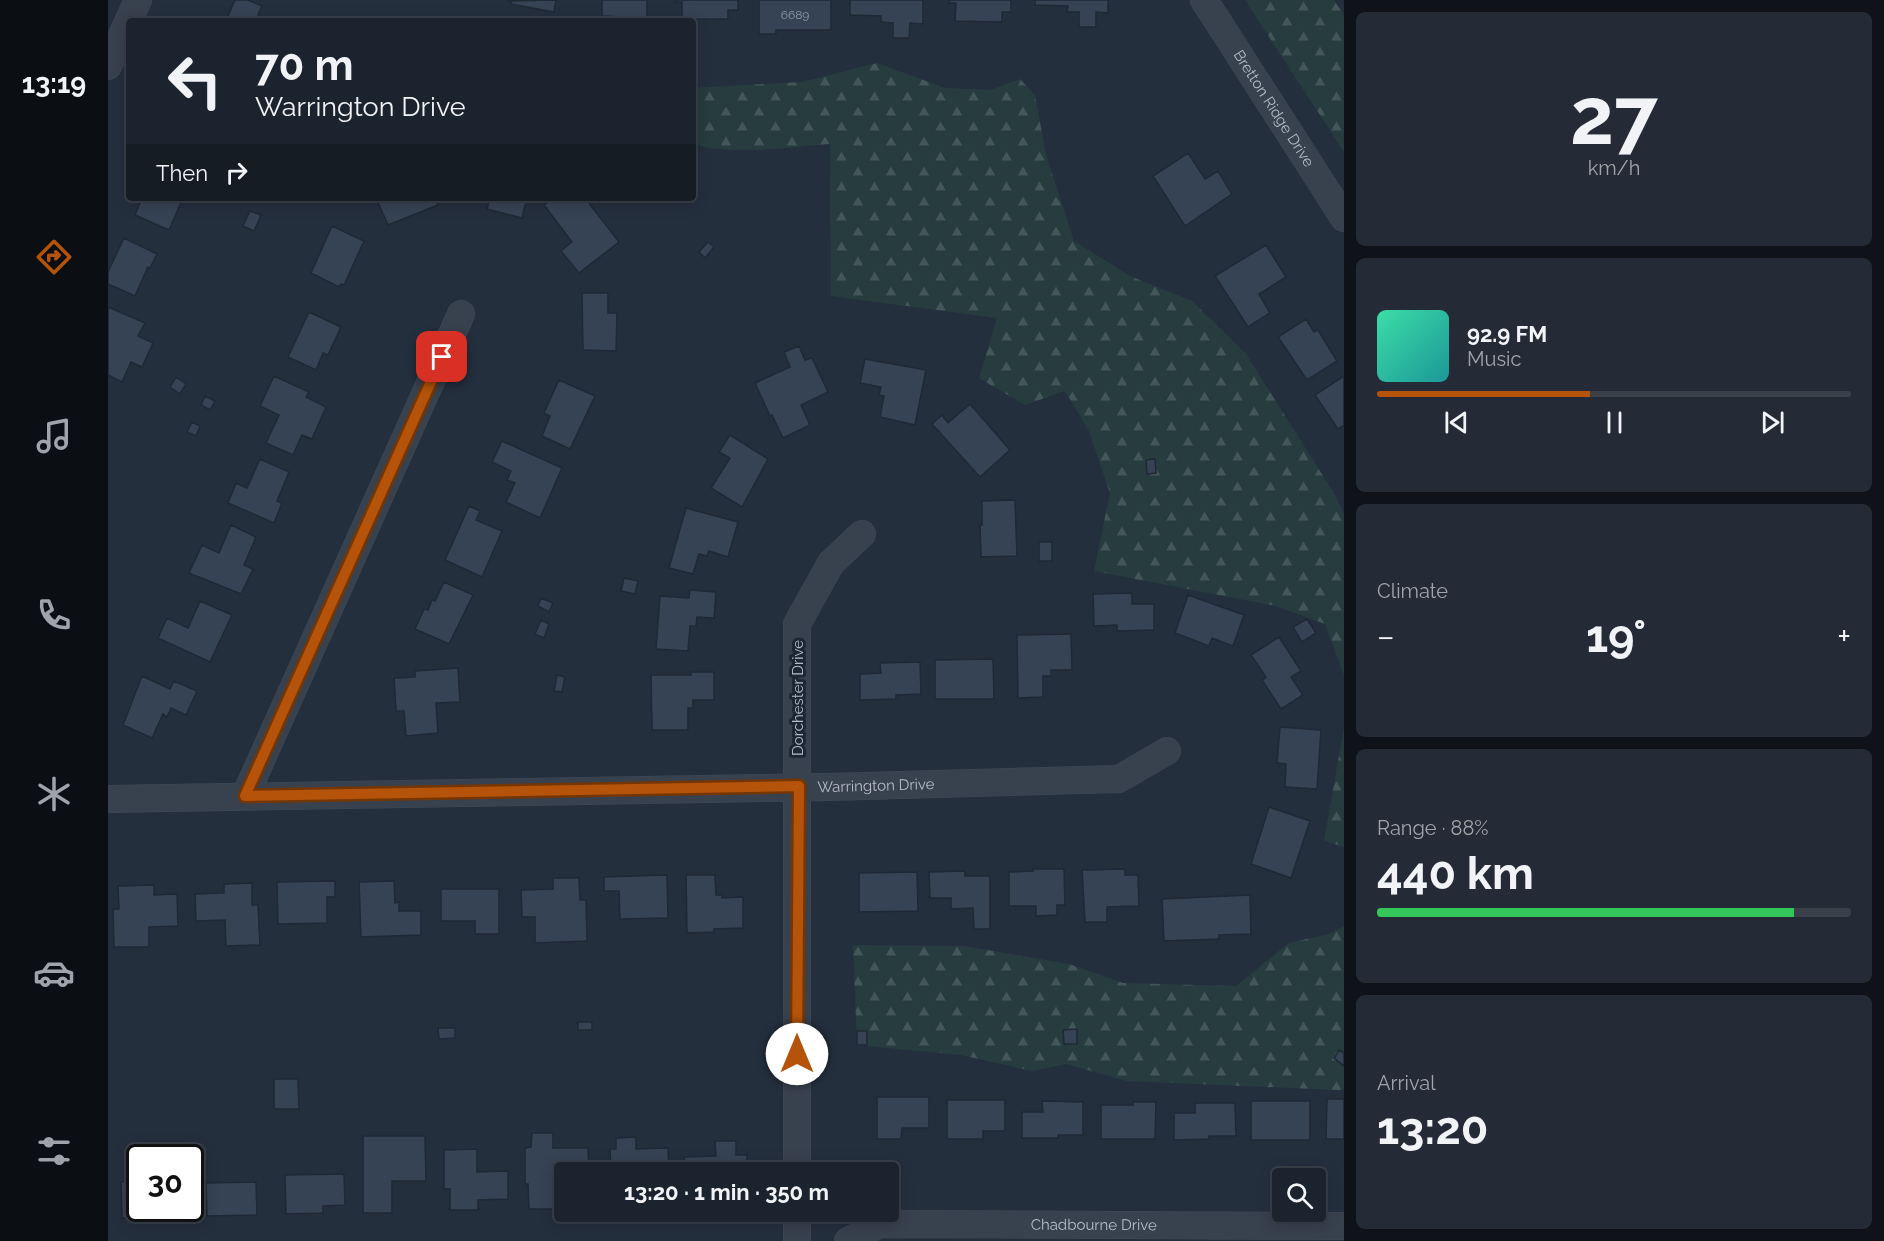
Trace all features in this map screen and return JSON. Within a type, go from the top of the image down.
[{"type":"street","points":[[130,18],[138,0]]},
{"type":"street","name":"Bretton Ridge Drive","points":[[1204,0],[1344,218]]},
{"type":"street","points":[[108,66],[126,26]]},
{"type":"street","points":[[245,796],[461,314]]},
{"type":"street","name":"Dorchester Drive","points":[[797,1162],[799,786],[797,624],[831,563],[862,534]]},
{"type":"street","name":"Warrington Drive","points":[[108,799],[1119,779],[1167,751]]},
{"type":"street","points":[[796,1241],[797,1222]]},
{"type":"street","name":"Chadbourne Drive","points":[[848,1241],[880,1224],[1344,1226]]},
{"type":"green space","points":[[1245,0],[1334,0],[1344,15],[1344,152]]},
{"type":"green space","points":[[877,63],[945,88],[991,90],[1020,79],[1035,95],[1046,155],[1074,241],[1130,276],[1192,301],[1246,354],[1335,495],[1344,514],[1344,675],[1325,624],[1276,606],[1094,571],[1110,493],[1089,431],[1065,391],[1025,405],[979,378],[997,318],[831,296],[830,144],[743,150],[708,148],[696,145],[696,88],[802,82]]},
{"type":"green space","points":[[1344,727],[1344,847],[1324,841]]},
{"type":"green space","points":[[1344,926],[1344,1089],[1127,1081],[1066,1064],[1032,1071],[961,1055],[857,1045],[853,945],[963,946],[1069,964],[1123,983],[1236,986],[1289,943],[1329,934]]},
{"type":"building","points":[[235,0],[248,0],[262,6],[258,15],[263,18],[227,18]]},
{"type":"building","points":[[556,0],[554,12],[511,4],[511,1],[507,1]]},
{"type":"building","points":[[602,0],[647,0],[647,18],[602,16]]},
{"type":"building","points":[[676,0],[738,0],[738,10],[728,10],[728,19],[682,18],[682,2],[676,2]]},
{"type":"building","points":[[759,0],[831,0],[831,30],[776,30],[776,34],[759,34]]},
{"type":"building","points":[[850,0],[923,0],[923,24],[910,23],[909,38],[893,38],[893,23],[881,22],[881,16],[850,15]]},
{"type":"building","points":[[950,0],[1011,0],[1011,12],[1002,12],[1002,22],[955,21],[956,3],[949,3]]},
{"type":"building","points":[[1035,0],[1108,0],[1108,13],[1096,12],[1096,27],[1079,27],[1079,12],[1067,12],[1068,6],[1035,5]]},
{"type":"building","points":[[1188,153],[1205,179],[1218,171],[1232,194],[1185,226],[1153,176]]},
{"type":"building","points":[[141,201],[182,201],[169,230],[135,215]]},
{"type":"building","points":[[377,201],[436,201],[438,205],[388,225]]},
{"type":"building","points":[[489,201],[526,201],[522,218],[487,209]]},
{"type":"building","points":[[550,201],[587,201],[619,242],[579,273],[561,251],[572,242],[544,205]]},
{"type":"building","points":[[250,211],[261,215],[254,231],[243,226]]},
{"type":"building","points":[[332,226],[364,241],[344,285],[341,284],[339,287],[311,273]]},
{"type":"building","points":[[124,238],[157,254],[150,268],[148,267],[135,296],[108,284],[108,272]]},
{"type":"building","points":[[708,242],[714,247],[705,258],[699,252]]},
{"type":"building","points":[[1266,245],[1286,277],[1259,294],[1270,313],[1248,327],[1215,276]]},
{"type":"building","points":[[582,293],[608,293],[608,313],[617,313],[616,351],[583,350]]},
{"type":"building","points":[[108,307],[145,323],[138,336],[153,343],[142,367],[131,362],[122,382],[108,375]]},
{"type":"building","points":[[309,312],[341,327],[328,355],[323,353],[316,370],[288,357]]},
{"type":"building","points":[[1306,319],[1314,332],[1318,330],[1337,361],[1307,380],[1278,337]]},
{"type":"building","points":[[799,346],[805,360],[812,358],[828,392],[801,405],[810,425],[783,438],[755,383],[790,367],[784,352]]},
{"type":"building","points":[[865,359],[926,370],[915,425],[880,417],[884,396],[879,395],[881,387],[860,383]]},
{"type":"building","points":[[274,376],[309,392],[306,397],[326,407],[312,439],[302,435],[293,455],[266,443],[279,415],[260,406]]},
{"type":"building","points":[[1344,376],[1344,425],[1338,429],[1315,395]]},
{"type":"building","points":[[176,377],[186,384],[180,394],[170,387]]},
{"type":"building","points":[[559,380],[595,396],[570,449],[542,436],[550,416],[544,413]]},
{"type":"building","points":[[205,396],[215,401],[210,410],[201,405]]},
{"type":"building","points":[[970,404],[1010,450],[980,477],[932,424],[942,415],[948,423]]},
{"type":"building","points":[[192,422],[200,426],[196,436],[187,432]]},
{"type":"building","points":[[730,435],[768,459],[742,507],[711,488],[730,458],[719,452]]},
{"type":"building","points":[[502,441],[562,468],[540,518],[506,502],[515,483],[507,480],[511,471],[492,462]]},
{"type":"building","points":[[260,459],[289,472],[277,501],[282,503],[274,523],[228,503],[236,483],[247,488]]},
{"type":"building","points":[[1155,459],[1156,473],[1147,474],[1146,460]]},
{"type":"building","points":[[1015,500],[1017,556],[981,557],[982,501]]},
{"type":"building","points":[[469,506],[480,511],[476,520],[502,531],[482,577],[445,560]]},
{"type":"building","points":[[686,508],[738,522],[728,557],[709,551],[707,556],[699,554],[693,574],[669,568]]},
{"type":"building","points":[[231,525],[256,537],[244,565],[253,569],[241,594],[189,573],[202,545],[219,553]]},
{"type":"building","points":[[1039,542],[1052,542],[1052,561],[1039,561]]},
{"type":"building","points":[[624,578],[638,581],[635,594],[621,591]]},
{"type":"building","points":[[444,582],[473,595],[449,644],[415,629],[424,609],[428,610],[432,600],[435,601]]},
{"type":"building","points":[[690,590],[716,592],[714,618],[697,617],[696,626],[690,626],[688,651],[656,649],[660,596],[689,598]]},
{"type":"building","points":[[1132,593],[1132,604],[1154,604],[1154,630],[1117,631],[1117,625],[1094,626],[1093,594]]},
{"type":"building","points":[[1188,595],[1244,615],[1233,646],[1212,638],[1209,646],[1175,633]]},
{"type":"building","points":[[541,598],[553,603],[549,612],[538,606]]},
{"type":"building","points":[[200,601],[232,615],[210,662],[158,638],[167,618],[188,628]]},
{"type":"building","points":[[1307,619],[1316,633],[1302,642],[1293,627]]},
{"type":"building","points":[[541,620],[549,624],[544,638],[535,634]]},
{"type":"building","points":[[1071,634],[1072,670],[1051,670],[1051,676],[1043,676],[1043,697],[1018,698],[1017,635]]},
{"type":"building","points":[[1279,637],[1301,671],[1291,677],[1303,695],[1281,709],[1262,680],[1266,677],[1251,655]]},
{"type":"building","points":[[993,659],[994,699],[935,699],[935,660]]},
{"type":"building","points":[[920,662],[921,694],[896,695],[896,699],[860,700],[860,674],[881,673],[880,663]]},
{"type":"building","points":[[458,668],[460,702],[436,703],[438,733],[406,736],[404,711],[396,711],[394,678],[415,677],[415,671]]},
{"type":"building","points":[[691,672],[714,672],[714,700],[693,700],[693,708],[688,708],[688,730],[652,730],[651,675],[691,675]]},
{"type":"building","points":[[557,675],[565,677],[562,692],[554,691]]},
{"type":"building","points":[[142,676],[170,689],[174,681],[197,691],[186,715],[171,708],[167,717],[163,714],[152,738],[123,725]]},
{"type":"building","points":[[1280,727],[1321,730],[1317,789],[1285,787],[1286,764],[1277,763]]},
{"type":"building","points":[[1269,807],[1310,821],[1291,878],[1251,864]]},
{"type":"building","points":[[1033,869],[1064,869],[1065,905],[1057,905],[1057,915],[1036,916],[1036,906],[1009,906],[1009,872],[1033,871]]},
{"type":"building","points":[[1125,869],[1125,875],[1138,875],[1139,906],[1107,907],[1107,922],[1085,922],[1082,870]]},
{"type":"building","points":[[965,871],[965,876],[990,876],[990,929],[974,929],[973,908],[951,909],[951,898],[930,898],[929,872]]},
{"type":"building","points":[[917,872],[918,911],[859,912],[859,873]]},
{"type":"building","points":[[667,875],[668,918],[620,919],[619,891],[604,891],[604,877]]},
{"type":"building","points":[[686,875],[715,875],[716,895],[722,895],[722,898],[743,897],[743,928],[687,933]]},
{"type":"building","points":[[553,878],[579,878],[580,900],[586,900],[587,941],[535,943],[535,917],[522,917],[521,890],[553,889]]},
{"type":"building","points":[[335,881],[335,897],[327,897],[327,923],[278,924],[277,882]]},
{"type":"building","points":[[394,881],[395,903],[399,902],[399,911],[421,911],[421,935],[361,937],[359,882]]},
{"type":"building","points":[[252,883],[252,905],[258,905],[260,945],[226,946],[225,920],[196,921],[195,894],[224,893],[224,884]]},
{"type":"building","points":[[154,885],[154,895],[177,894],[178,926],[149,927],[149,947],[114,947],[113,909],[119,909],[118,886]]},
{"type":"building","points":[[441,889],[499,889],[499,934],[475,934],[475,921],[441,921]]},
{"type":"building","points":[[1250,895],[1251,934],[1219,935],[1219,939],[1164,941],[1162,899]]},
{"type":"building","points":[[578,1022],[592,1022],[592,1030],[578,1030]]},
{"type":"building","points":[[438,1028],[455,1028],[455,1038],[439,1039]]},
{"type":"building","points":[[1077,1029],[1077,1044],[1064,1044],[1063,1030]]},
{"type":"building","points":[[857,1031],[867,1031],[867,1045],[857,1045]]},
{"type":"building","points":[[1339,1050],[1344,1053],[1344,1066],[1334,1058]]},
{"type":"building","points":[[274,1079],[298,1079],[299,1109],[274,1109]]},
{"type":"building","points":[[877,1097],[929,1097],[929,1128],[902,1128],[901,1139],[877,1139]]},
{"type":"building","points":[[1327,1099],[1344,1099],[1344,1139],[1326,1139]]},
{"type":"building","points":[[947,1100],[1005,1100],[1005,1131],[983,1131],[983,1139],[947,1139]]},
{"type":"building","points":[[1042,1101],[1083,1102],[1083,1135],[1022,1138],[1022,1112],[1043,1112]]},
{"type":"building","points":[[1251,1101],[1310,1101],[1310,1140],[1251,1140]]},
{"type":"building","points":[[1133,1102],[1156,1102],[1155,1139],[1101,1139],[1101,1105],[1133,1105]]},
{"type":"building","points":[[1195,1103],[1235,1103],[1236,1136],[1174,1140],[1174,1113],[1195,1113]]},
{"type":"building","points":[[532,1133],[553,1133],[553,1148],[588,1148],[589,1162],[554,1162],[554,1209],[529,1209],[528,1184],[525,1184],[525,1148],[531,1147]]},
{"type":"building","points":[[363,1136],[425,1136],[426,1181],[392,1181],[392,1213],[363,1213]]},
{"type":"building","points":[[636,1137],[636,1149],[668,1148],[669,1162],[611,1162],[610,1149],[616,1149],[616,1138]]},
{"type":"building","points":[[715,1141],[736,1141],[736,1155],[747,1155],[747,1162],[684,1162],[684,1157],[716,1156]]},
{"type":"building","points":[[477,1149],[477,1172],[508,1171],[508,1199],[478,1200],[478,1210],[450,1210],[450,1189],[444,1189],[444,1150]]},
{"type":"building","points":[[344,1174],[345,1205],[323,1206],[323,1213],[286,1214],[285,1175]]},
{"type":"building","points":[[121,1182],[126,1182],[126,1218],[122,1218]]},
{"type":"building","points":[[256,1182],[257,1215],[207,1216],[206,1183]]},
{"type":"route","points":[[442,357],[245,796],[799,786],[797,1054]]}]
